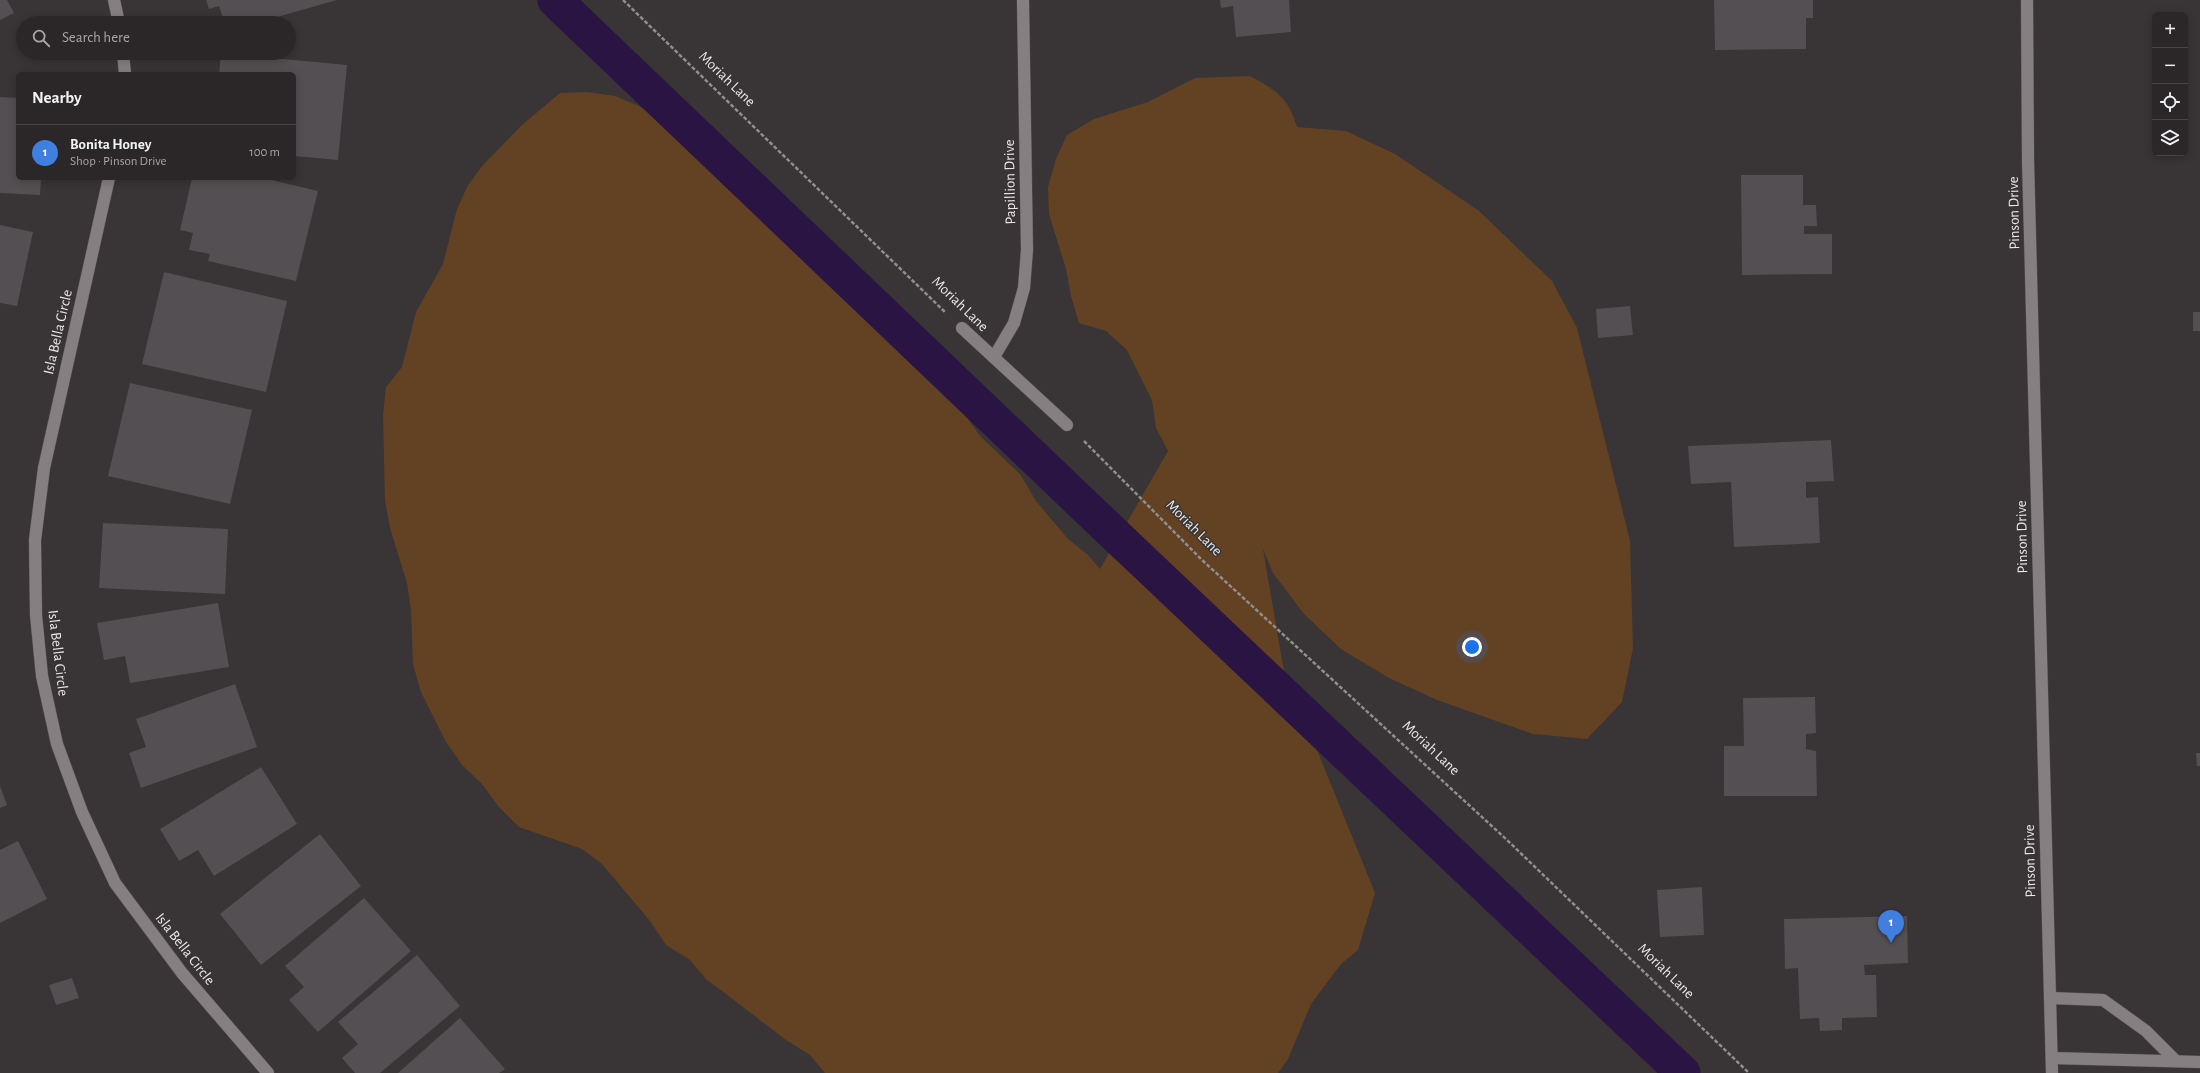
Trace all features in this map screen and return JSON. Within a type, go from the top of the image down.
[{"type":"street","points":[[114,0],[117,16]]},
{"type":"street","name":"Papillion Drive","points":[[994,357],[1014,323],[1024,288],[1027,250],[1022,0]]},
{"type":"street","name":"Pinson Drive","points":[[2027,0],[2028,160],[2052,1073]]},
{"type":"street","points":[[124,60],[125,72]]},
{"type":"street","name":"Isla Bella Circle","points":[[109,180],[44,468],[35,540],[36,615],[42,676],[60,751],[82,812],[115,883],[182,973],[268,1073]]},
{"type":"street","name":"Moriah Lane","points":[[962,328],[1067,425]]},
{"type":"street","points":[[2050,998],[2103,1000],[2146,1031],[2176,1062]]},
{"type":"street","points":[[2052,1058],[2200,1062]]},
{"type":"path","name":"Moriah Lane","points":[[623,0],[962,328]]},
{"type":"path","name":"Moriah Lane","points":[[1067,425],[1202,560],[1507,840],[1749,1073]]},
{"type":"shaded area","points":[[1250,76],[1280,96],[1290,108],[1297,127],[1346,131],[1395,154],[1479,211],[1552,281],[1577,328],[1630,541],[1633,648],[1622,702],[1587,739],[1533,734],[1437,700],[1389,678],[1341,649],[1304,614],[1273,573],[1263,549],[1290,707],[1304,718],[1375,893],[1358,950],[1341,964],[1311,1004],[1288,1059],[1278,1073],[825,1073],[810,1055],[786,1040],[706,979],[690,960],[666,945],[650,921],[602,864],[582,849],[519,827],[499,807],[482,784],[462,765],[446,742],[421,692],[413,664],[411,610],[407,583],[390,528],[385,500],[383,415],[386,387],[402,367],[416,312],[443,264],[457,209],[468,185],[483,165],[522,125],[560,93],[587,92],[615,96],[639,106],[663,121],[702,152],[719,171],[778,217],[799,236],[807,263],[871,313],[927,374],[951,389],[963,412],[980,436],[1020,474],[1036,501],[1068,539],[1088,555],[1100,569],[1168,451],[1156,428],[1152,400],[1127,350],[1106,331],[1079,323],[1071,296],[1066,269],[1049,214],[1048,187],[1056,159],[1067,135],[1094,119],[1148,102],[1195,78]]},
{"type":"building","points":[[0,0],[7,0],[14,13],[0,20]]},
{"type":"building","points":[[206,0],[337,0],[281,16],[222,16],[219,6],[209,9]]},
{"type":"building","points":[[1220,0],[1289,0],[1291,32],[1236,37],[1233,6],[1221,8]]},
{"type":"building","points":[[1714,0],[1813,0],[1813,18],[1806,18],[1806,49],[1715,50]]},
{"type":"building","points":[[220,60],[294,60],[347,65],[338,160],[296,156],[296,72],[219,72]]},
{"type":"building","points":[[0,97],[16,98],[16,180],[41,180],[40,195],[0,193]]},
{"type":"building","points":[[1741,175],[1803,175],[1803,205],[1816,205],[1817,226],[1804,226],[1804,234],[1832,234],[1832,274],[1742,275]]},
{"type":"building","points":[[192,180],[271,180],[318,191],[296,281],[208,261],[210,254],[189,250],[193,233],[180,230]]},
{"type":"building","points":[[0,225],[33,232],[17,306],[0,303]]},
{"type":"building","points":[[164,272],[287,301],[266,392],[142,364]]},
{"type":"building","points":[[1630,306],[1633,335],[1598,338],[1596,309]]},
{"type":"building","points":[[2193,312],[2200,312],[2200,331],[2193,331]]},
{"type":"building","points":[[130,383],[252,410],[230,504],[108,476]]},
{"type":"building","points":[[1831,440],[1834,481],[1806,482],[1806,498],[1818,497],[1820,543],[1734,547],[1731,482],[1691,484],[1688,446]]},
{"type":"building","points":[[103,523],[228,529],[225,594],[99,588]]},
{"type":"building","points":[[218,603],[229,667],[130,683],[125,656],[104,660],[97,623]]},
{"type":"building","points":[[235,684],[257,747],[141,788],[129,753],[146,747],[136,719]]},
{"type":"building","points":[[1815,697],[1816,733],[1806,734],[1806,749],[1816,751],[1817,796],[1724,796],[1724,746],[1744,746],[1743,698]]},
{"type":"building","points":[[2196,753],[2200,753],[2200,766],[2197,766]]},
{"type":"building","points":[[261,767],[297,824],[214,876],[198,850],[179,861],[160,829]]},
{"type":"building","points":[[0,786],[7,805],[0,808]]},
{"type":"building","points":[[320,834],[361,886],[261,965],[220,914]]},
{"type":"building","points":[[18,841],[47,899],[0,923],[0,850]]},
{"type":"building","points":[[1702,887],[1704,935],[1660,937],[1657,890]]},
{"type":"building","points":[[364,898],[411,951],[318,1032],[289,1000],[304,987],[285,966]]},
{"type":"building","points":[[1907,916],[1908,963],[1864,965],[1865,975],[1876,975],[1877,1017],[1842,1018],[1842,1030],[1820,1031],[1819,1018],[1800,1019],[1798,968],[1785,969],[1784,919]]},
{"type":"building","points":[[417,955],[460,1006],[380,1073],[355,1073],[342,1058],[358,1044],[338,1022]]},
{"type":"building","points":[[72,978],[79,998],[56,1005],[49,985]]},
{"type":"building","points":[[460,1018],[505,1069],[499,1073],[398,1073]]},
{"type":"waterway","points":[[555,0],[1090,511],[1683,1073]]},
{"type":"place","name":"Bonita Honey","points":[[1891,943]]}]
